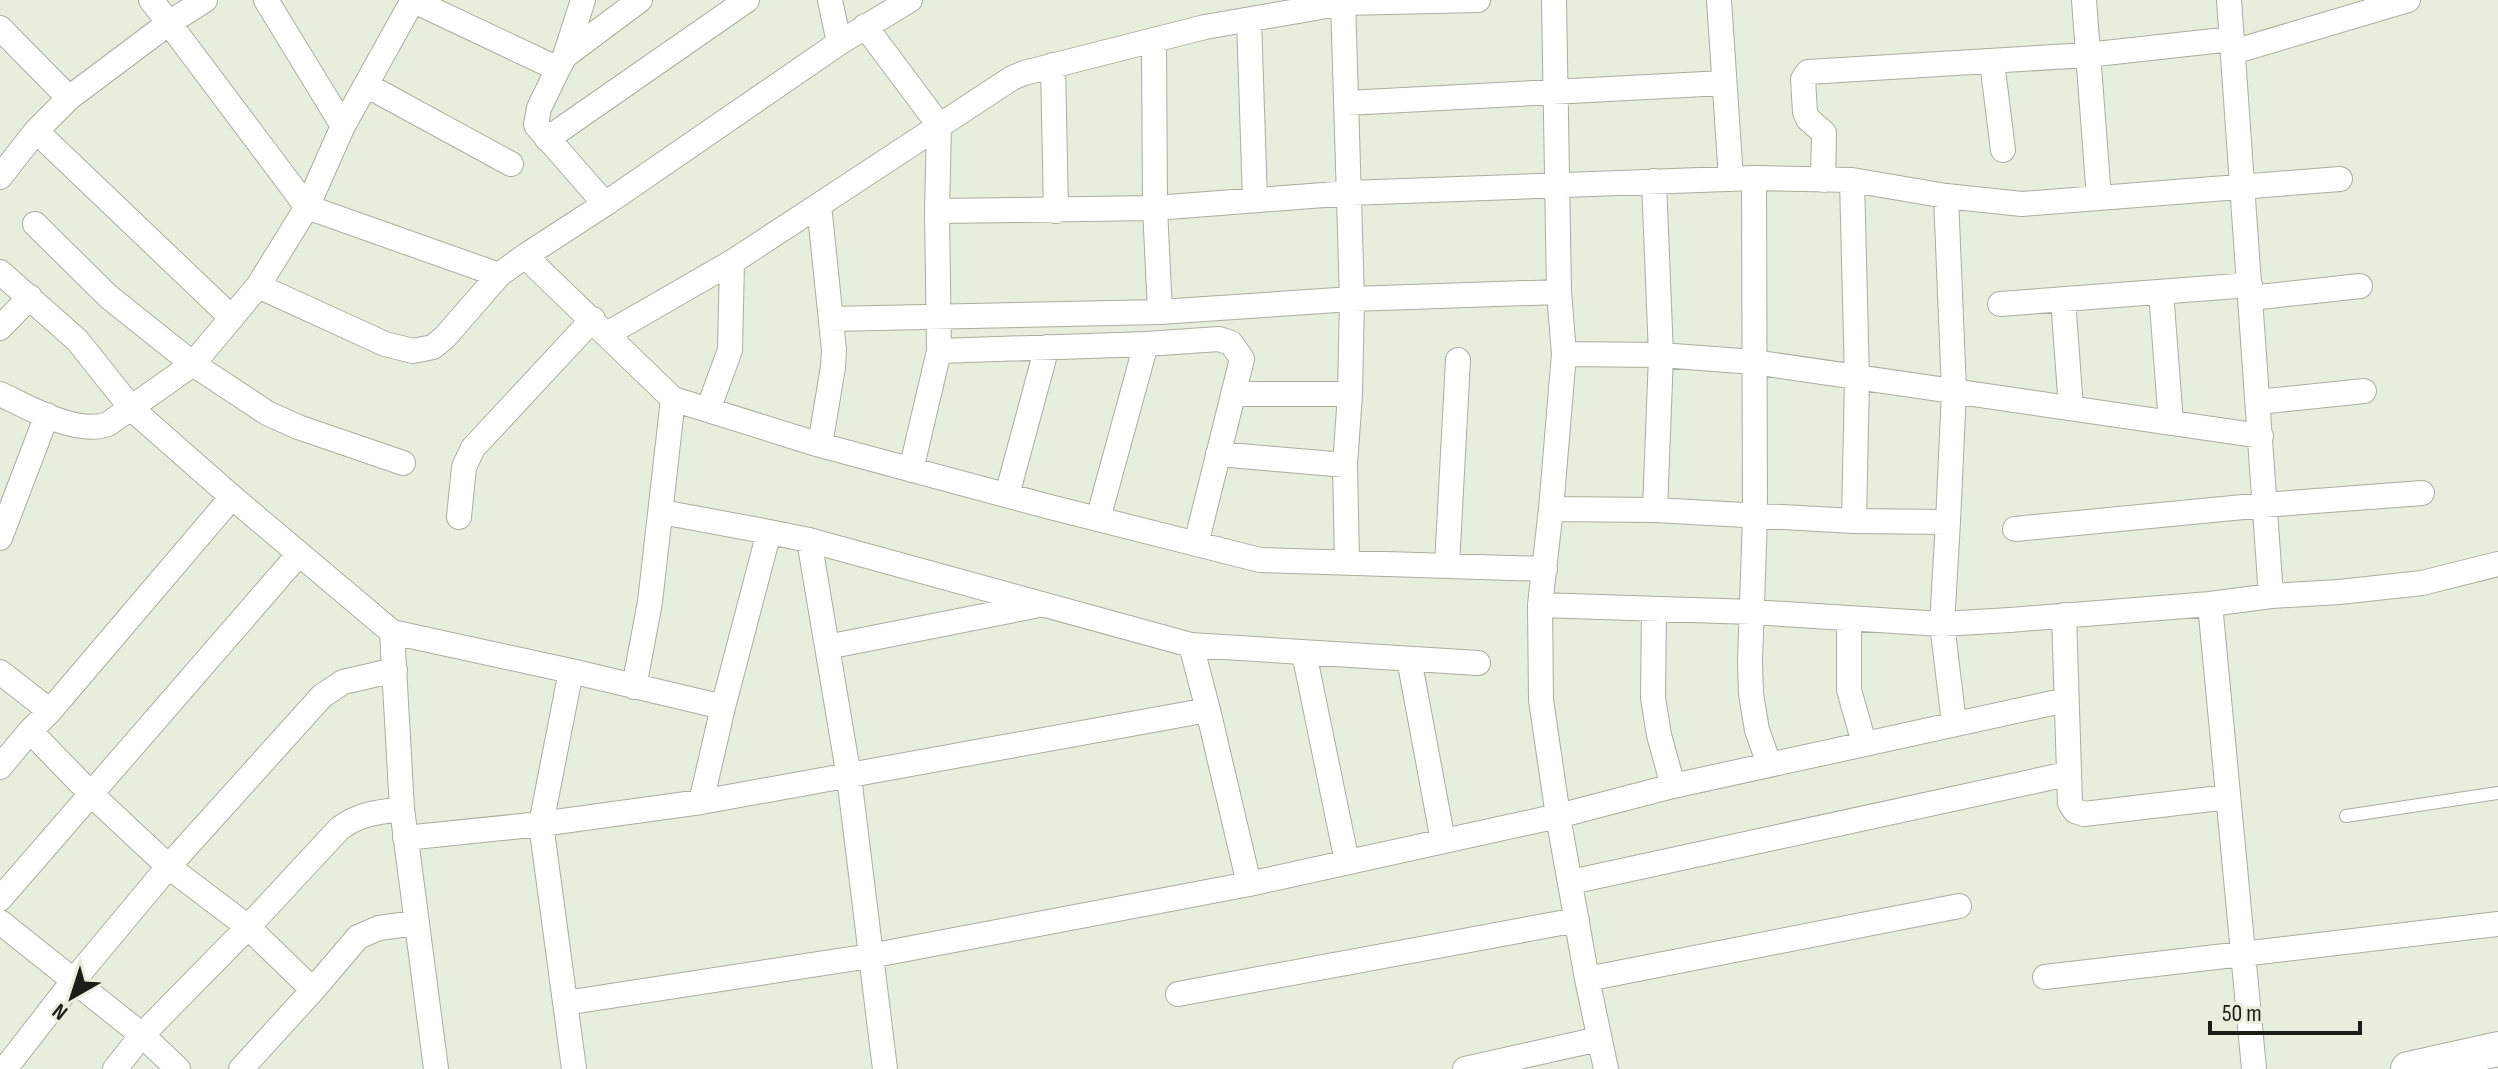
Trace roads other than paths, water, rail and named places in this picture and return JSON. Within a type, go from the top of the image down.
[{"type":"main road","points":[[2408,1069],[2498,1049]]},
{"type":"street","points":[[151,0],[307,207],[499,275]]},
{"type":"street","points":[[0,177],[36,131],[69,98],[205,0]]},
{"type":"street","points":[[266,0],[343,126]]},
{"type":"street","points":[[0,394],[70,424],[98,428],[132,409],[193,364],[258,286],[307,207],[343,126],[412,0],[561,62]]},
{"type":"street","points":[[583,0],[536,125],[605,204]]},
{"type":"street","points":[[561,62],[640,0]]},
{"type":"street","points":[[547,139],[747,0]]},
{"type":"street","points":[[830,0],[839,43]]},
{"type":"street","points":[[258,286],[385,344],[413,351],[433,347],[499,275],[525,256],[839,43],[910,0]]},
{"type":"street","points":[[459,517],[464,467],[473,448],[600,326],[732,262],[1012,78],[1205,27],[1343,2],[1478,0]]},
{"type":"street","points":[[1554,0],[1559,292],[1564,354],[1540,605],[1541,700],[1558,816],[1606,1069]]},
{"type":"street","points":[[1719,0],[1723,83],[1743,178],[1754,362],[1755,517],[1751,694],[1757,730],[1769,764]]},
{"type":"street","points":[[2084,0],[2099,198]]},
{"type":"street","points":[[2229,0],[2271,596]]},
{"type":"street","points":[[1823,180],[1824,133],[1808,119],[1805,112],[1803,79],[1808,72],[2233,45],[2400,1]]},
{"type":"street","points":[[1343,2],[1352,299],[1345,465],[1347,561]]},
{"type":"street","points":[[1249,20],[1255,200]]},
{"type":"street","points":[[865,26],[939,125],[939,351],[911,470]]},
{"type":"street","points":[[0,28],[69,98]]},
{"type":"street","points":[[1154,42],[1155,208],[1160,312]]},
{"type":"street","points":[[1992,62],[2003,150]]},
{"type":"street","points":[[1053,65],[1056,211]]},
{"type":"street","points":[[1347,103],[1723,83]]},
{"type":"street","points":[[366,85],[511,164]]},
{"type":"street","points":[[36,131],[232,318]]},
{"type":"street","points":[[937,211],[1155,208],[1350,193],[1743,178],[1852,180],[1946,196],[2022,204],[2340,179]]},
{"type":"street","points":[[1852,180],[1857,379],[1854,521]]},
{"type":"street","points":[[1654,181],[1661,355],[1655,510]]},
{"type":"street","points":[[1946,196],[1954,391],[1942,624],[1954,723]]},
{"type":"street","points":[[819,205],[833,367],[820,445]]},
{"type":"street","points":[[35,224],[109,297],[193,364],[267,413],[298,427],[403,463]]},
{"type":"street","points":[[525,256],[673,399],[820,445],[1260,560],[1545,569]]},
{"type":"street","points":[[708,410],[730,350],[732,262]]},
{"type":"street","points":[[0,272],[77,340],[132,409],[392,632],[723,707]]},
{"type":"street","points":[[2000,304],[2161,292],[2250,292],[2360,286]]},
{"type":"street","points":[[831,319],[1160,312],[1352,299],[1559,292]]},
{"type":"street","points":[[2161,292],[2171,423]]},
{"type":"street","points":[[0,328],[30,297]]},
{"type":"street","points":[[2063,299],[2071,408]]},
{"type":"street","points":[[939,351],[1219,339],[1231,343],[1242,359],[1196,544]]},
{"type":"street","points":[[1098,519],[1146,344]]},
{"type":"street","points":[[1007,495],[1047,347]]},
{"type":"street","points":[[1564,354],[1661,355],[1754,362],[2261,436]]},
{"type":"street","points":[[1447,565],[1458,360]]},
{"type":"street","points":[[2258,402],[2364,391]]},
{"type":"street","points":[[1233,394],[1350,394]]},
{"type":"street","points":[[634,687],[650,602],[673,399]]},
{"type":"street","points":[[0,538],[47,415]]},
{"type":"street","points":[[1218,454],[1345,465]]},
{"type":"street","points":[[2015,529],[2422,493]]},
{"type":"street","points":[[0,767],[232,497]]},
{"type":"street","points":[[1551,509],[1655,510],[1755,517],[1948,522]]},
{"type":"street","points":[[662,512],[809,540],[1191,645],[1478,663]]},
{"type":"street","points":[[701,802],[769,532]]},
{"type":"street","points":[[809,540],[849,777],[885,1069]]},
{"type":"street","points":[[0,899],[299,554]]},
{"type":"street","points":[[1540,605],[1752,612],[1942,624],[2339,592],[2422,583],[2498,564]]},
{"type":"street","points":[[827,647],[1040,604]]},
{"type":"street","points":[[2210,604],[2254,1069]]},
{"type":"street","points":[[1654,609],[1653,698],[1673,786]]},
{"type":"street","points":[[2064,615],[2067,774],[2070,803],[2075,811],[2084,814],[2228,797]]},
{"type":"street","points":[[1849,620],[1849,690],[1864,743]]},
{"type":"street","points":[[392,632],[402,809],[432,1066]]},
{"type":"street","points":[[1191,645],[1249,884]]},
{"type":"street","points":[[1304,653],[1347,862]]},
{"type":"street","points":[[1409,659],[1443,841]]},
{"type":"street","points":[[5,1069],[74,980],[169,867],[329,690],[343,682],[395,670]]},
{"type":"street","points":[[571,671],[541,824],[574,1069]]},
{"type":"street","points":[[0,672],[50,711]]},
{"type":"street","points":[[565,1003],[870,956],[1249,884],[1558,816],[1769,764],[2066,700]]},
{"type":"street","points":[[405,838],[541,824],[701,802],[1208,710]]},
{"type":"street","points":[[30,731],[169,867],[248,927],[313,990]]},
{"type":"street","points":[[1571,882],[2067,774]]},
{"type":"street","points":[[115,1069],[142,1035],[339,829],[351,819],[364,814],[402,809]]},
{"type":"street","points":[[1587,979],[1959,906]]},
{"type":"street","points":[[1178,994],[1577,920]]},
{"type":"street","points":[[0,922],[142,1035],[178,1069]]},
{"type":"street","points":[[241,1069],[358,937],[379,928],[415,923]]},
{"type":"street","points":[[2045,977],[2498,924]]},
{"type":"street","points":[[1465,1069],[1599,1039]]},
{"type":"lane","points":[[2346,816],[2498,793]]}]
